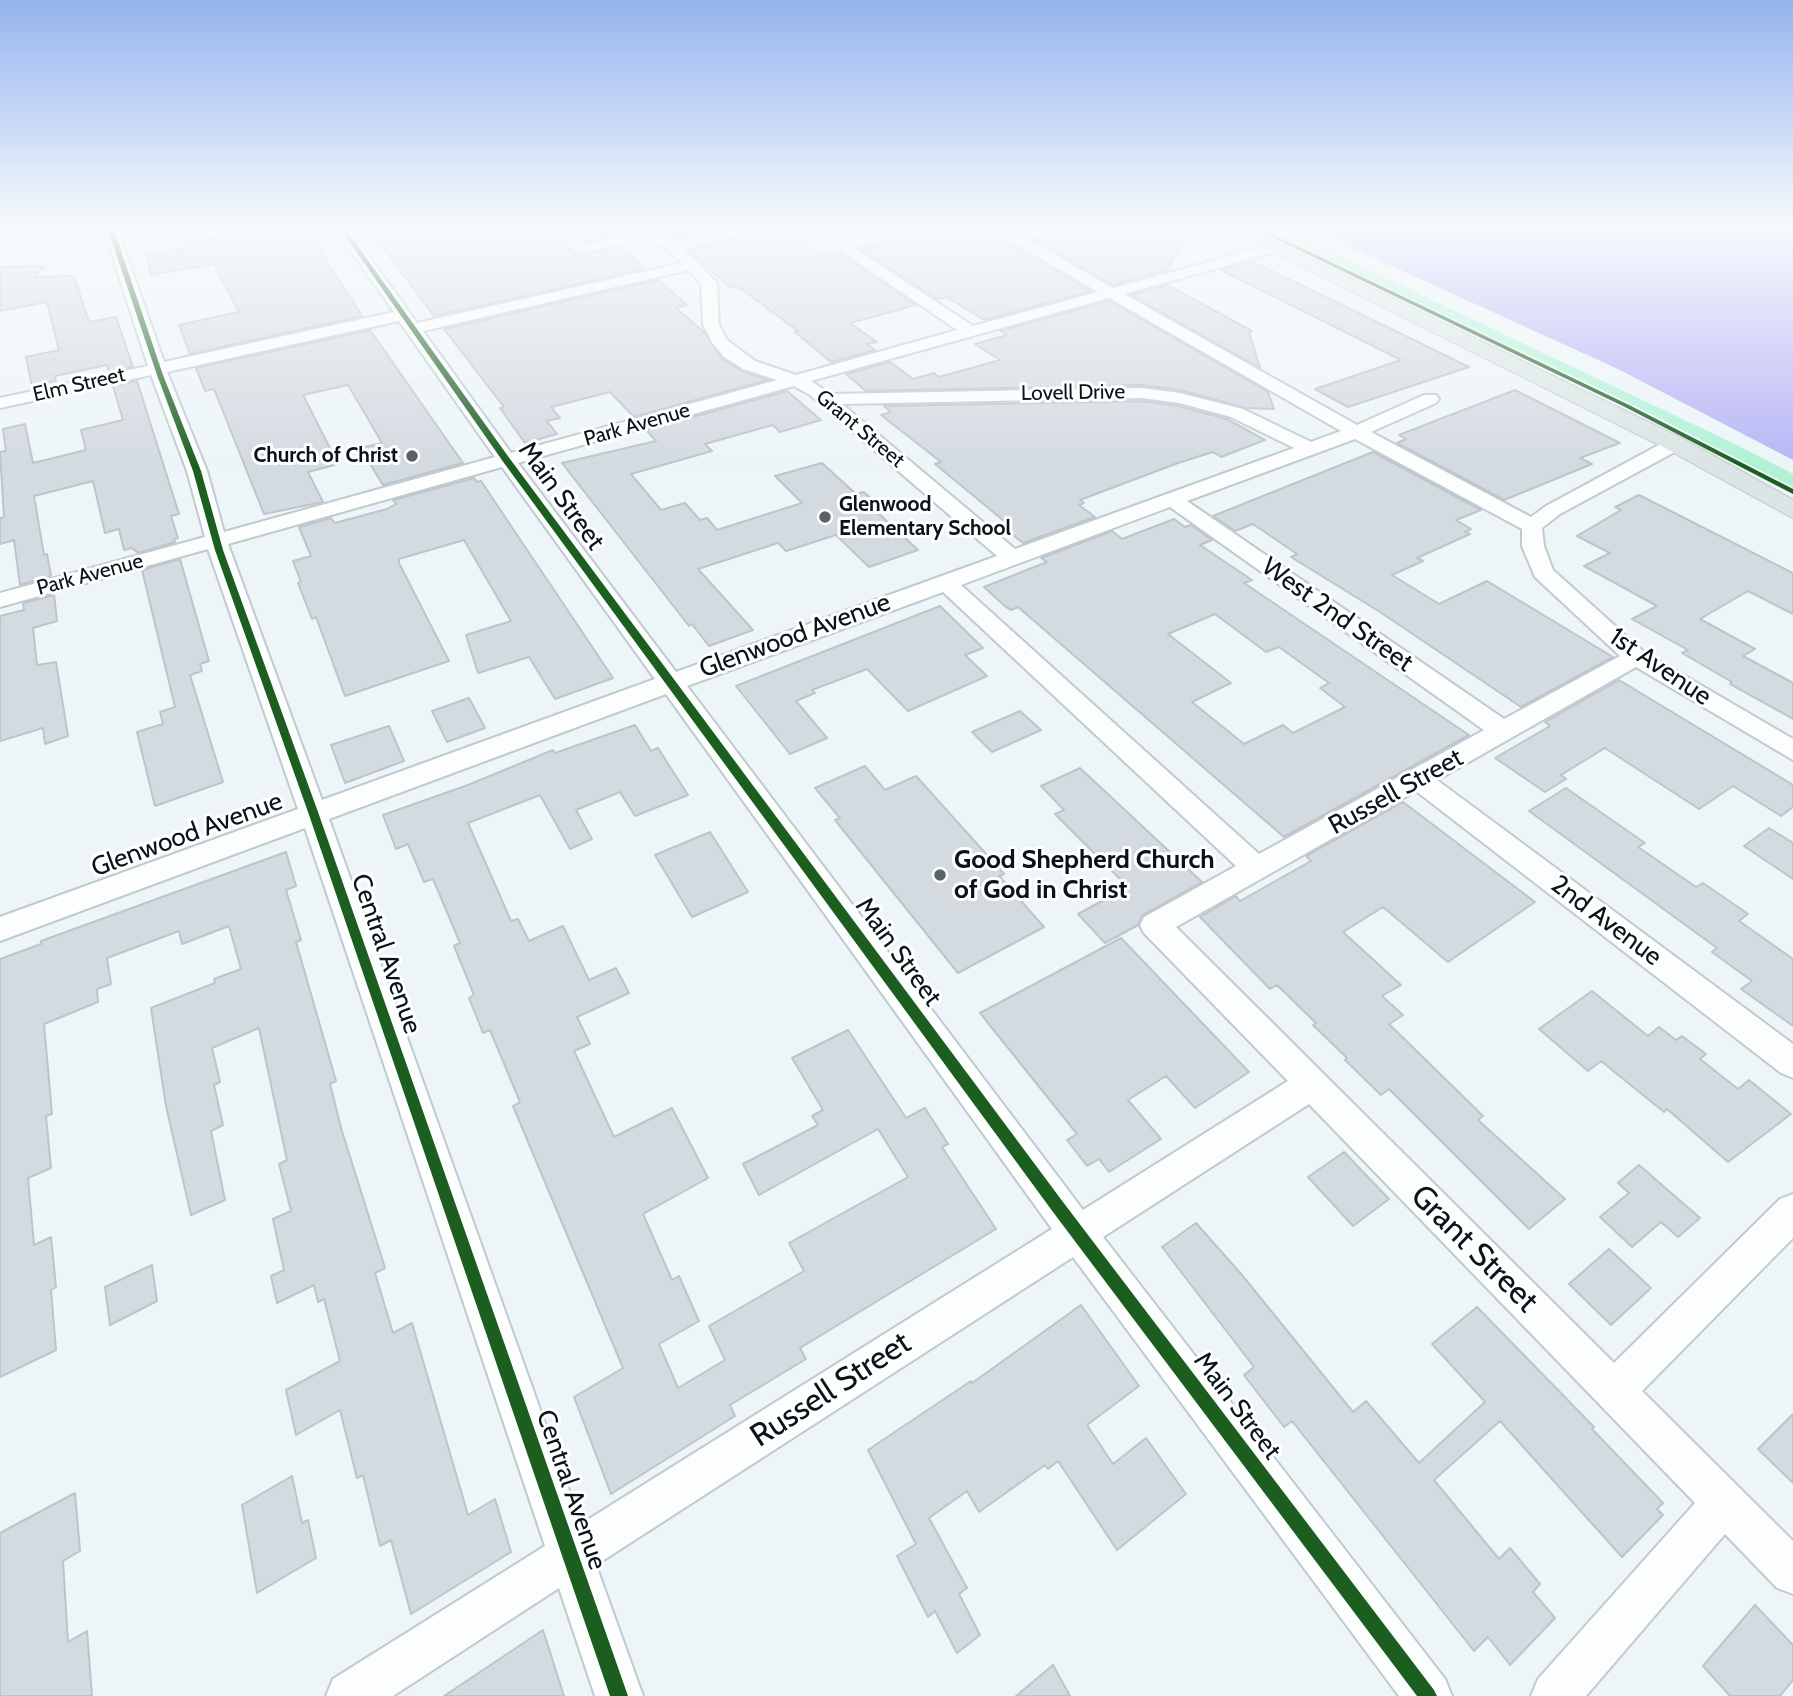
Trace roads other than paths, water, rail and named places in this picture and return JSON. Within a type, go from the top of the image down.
[{"type":"main road","points":[[1393,306],[1675,444],[1793,510]]},
{"type":"street","name":"Central Avenue","points":[[139,306],[158,367],[197,471],[216,541],[313,812],[619,1696]]},
{"type":"street","name":"Main Street","points":[[397,306],[507,461],[1077,1233],[1428,1696]]},
{"type":"street","name":"Elm Street","points":[[0,403],[158,367],[487,306]]},
{"type":"street","name":"Grant Street","points":[[710,306],[711,324],[725,348],[749,365],[796,380],[826,399],[1013,557]]},
{"type":"street","points":[[931,306],[969,331]]},
{"type":"street","name":"Park Avenue","points":[[0,600],[1063,306]]},
{"type":"street","points":[[1135,306],[1356,432],[1532,526],[1553,510],[1675,444]]},
{"type":"street","name":"Lovell Drive","points":[[826,399],[1142,393],[1193,401],[1237,413],[1310,449]]},
{"type":"street","name":"Glenwood Avenue","points":[[0,929],[313,812],[1356,432],[1430,399]]},
{"type":"street","name":"West 2nd Street","points":[[1171,499],[1503,731]]},
{"type":"street","name":"1st Avenue","points":[[1532,526],[1533,546],[1543,572],[1569,599],[1636,657],[1793,751]]},
{"type":"street","points":[[945,582],[1258,870]]},
{"type":"street","name":"Russell Street","points":[[1155,925],[1636,657]]},
{"type":"street","name":"2nd Avenue","points":[[1418,779],[1793,1063]]},
{"type":"street","name":"Grant Street","points":[[1155,925],[1793,1572]]},
{"type":"street","name":"Russell Street","points":[[349,1696],[1312,1084]]},
{"type":"street","points":[[1614,1391],[1793,1212]]},
{"type":"street","points":[[1555,1696],[1724,1502]]},
{"type":"water","points":[[1480,306],[1793,306],[1793,460],[1618,369]]},
{"type":"place","name":"Church of Christ","points":[[412,456]]},
{"type":"place","name":"Glenwood Elementary School","points":[[825,517]]},
{"type":"place","name":"Good Shepherd Church of God in Christ","points":[[940,875]]}]
